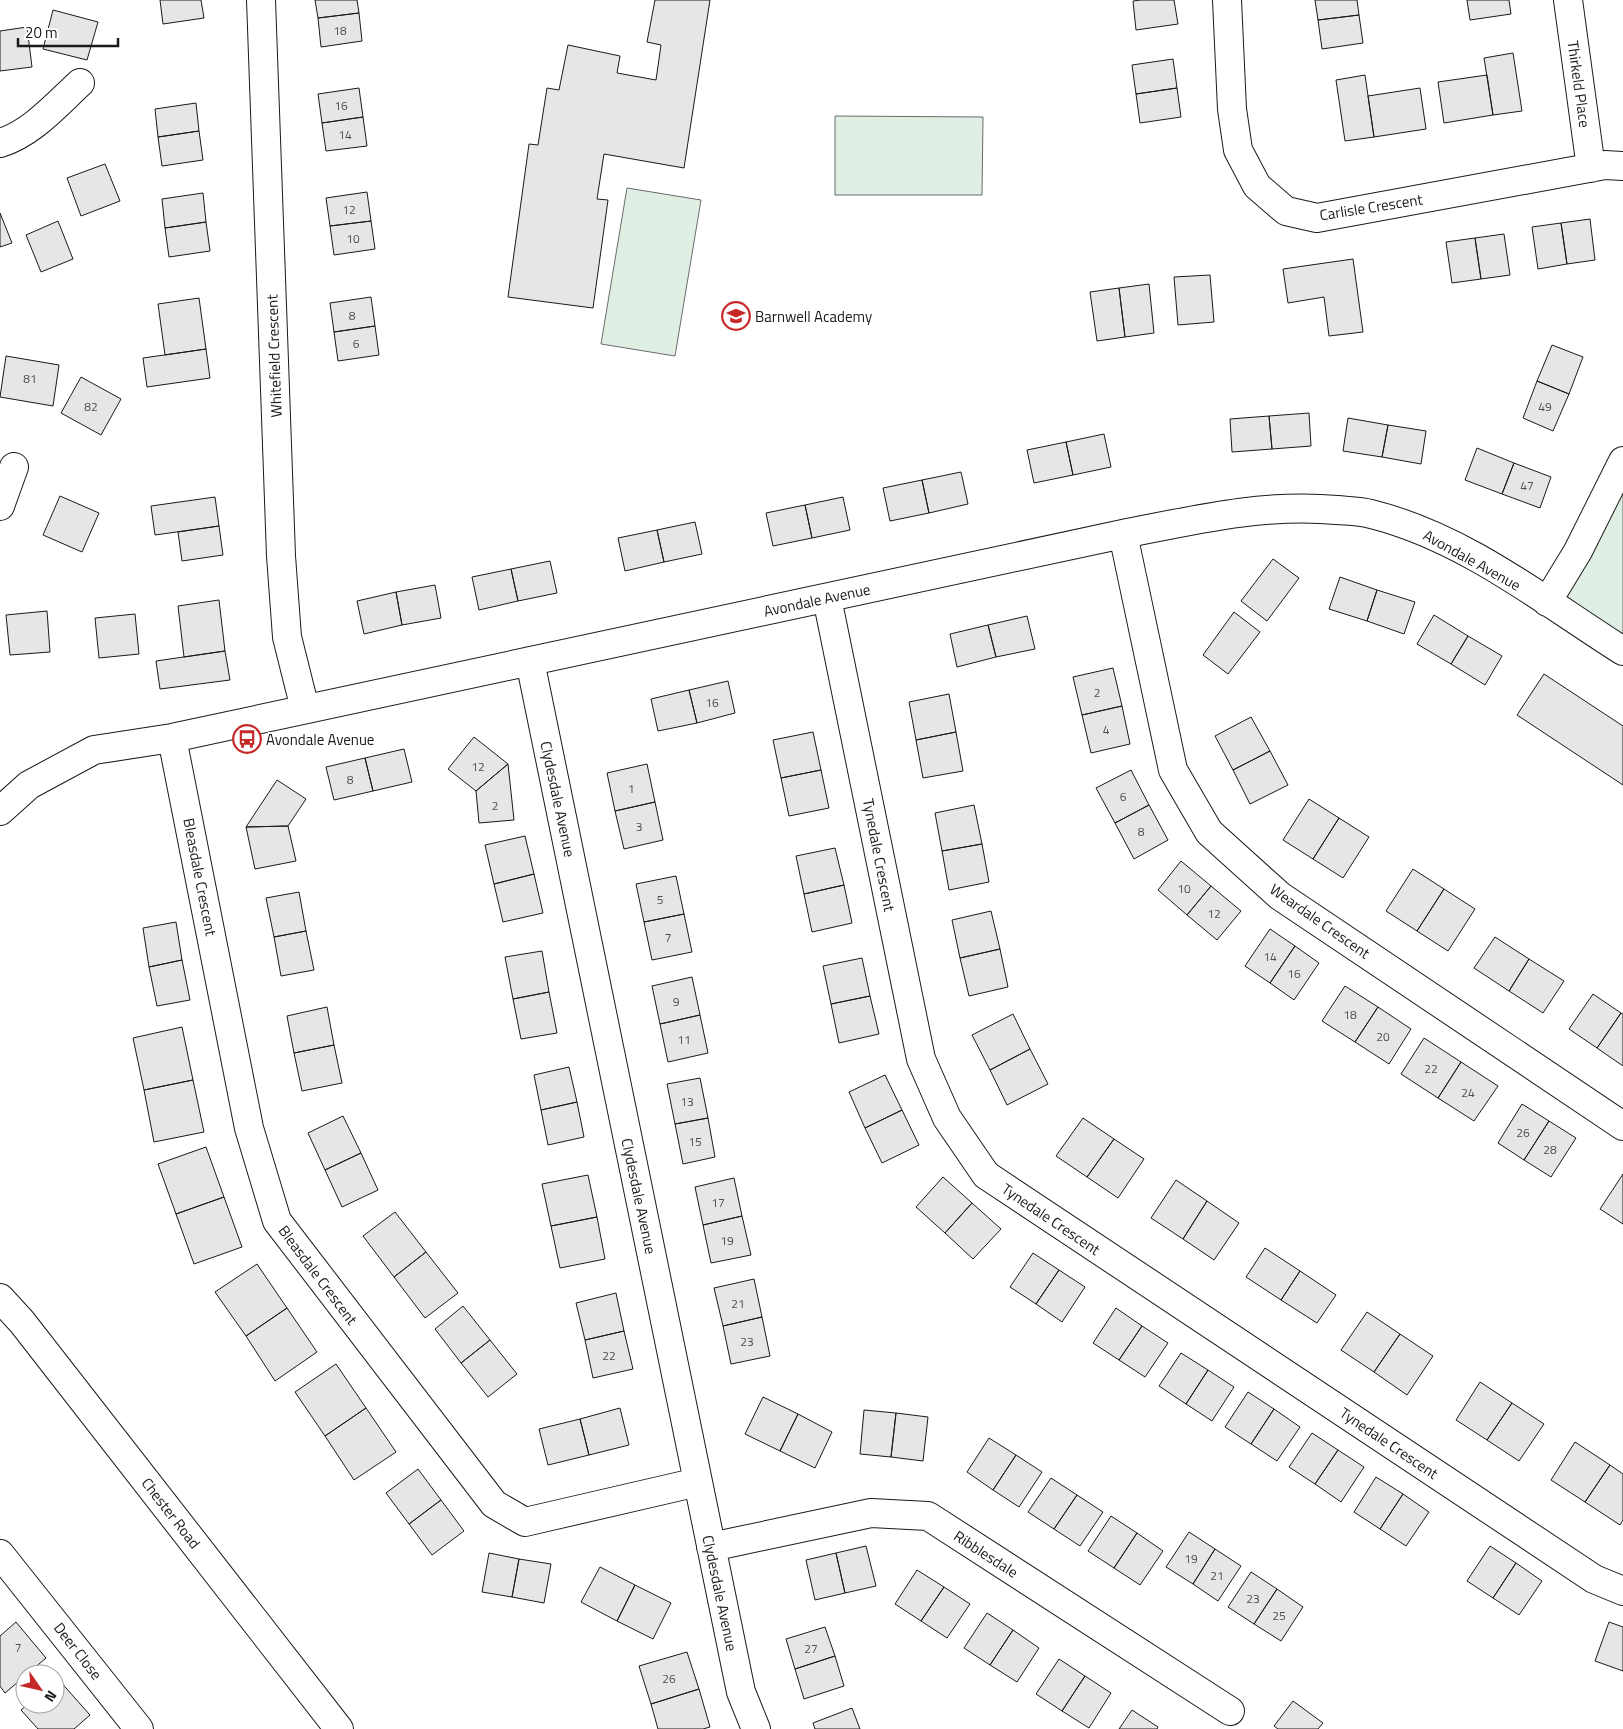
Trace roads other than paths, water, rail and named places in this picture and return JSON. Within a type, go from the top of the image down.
[{"type":"street","name":"Whitefield Crescent","points":[[261,0],[282,565],[287,637],[305,709]]},
{"type":"street","name":"Carlisle Crescent","points":[[1227,0],[1232,109],[1238,150],[1257,186],[1286,211],[1318,218],[1605,164],[1623,166]]},
{"type":"street","name":"Thirkeld Place","points":[[1568,0],[1590,168]]},
{"type":"street","points":[[0,143],[8,141],[42,118],[80,82]]},
{"type":"street","points":[[1547,602],[1578,551],[1623,461]]},
{"type":"street","points":[[0,506],[14,467]]},
{"type":"street","name":"Avondale Avenue","points":[[0,812],[30,785],[94,750],[172,738],[1123,534],[1232,513],[1312,508],[1370,513],[1428,533],[1488,565],[1623,651]]},
{"type":"street","name":"Weardale Crescent","points":[[1123,534],[1174,770],[1209,832],[1280,896],[1623,1126]]},
{"type":"street","name":"Tynedale Crescent","points":[[827,598],[921,1059],[947,1118],[986,1175],[1594,1579],[1623,1591]]},
{"type":"street","name":"Clydesdale Avenue","points":[[530,661],[741,1692],[756,1729]]},
{"type":"street","name":"Bleasdale Crescent","points":[[172,738],[249,1128],[277,1221],[494,1504],[525,1522],[698,1482]]},
{"type":"street","name":"Chester Road","points":[[0,1298],[28,1329],[340,1729]]},
{"type":"street","name":"Ribblesdale","points":[[711,1547],[871,1513],[928,1516],[1230,1711]]},
{"type":"street","name":"Deer Close","points":[[0,1554],[9,1582],[139,1729]]},
{"type":"place","name":"Barnwell Academy","points":[[736,316]]},
{"type":"place","name":"Avondale Avenue","points":[[247,739]]}]
